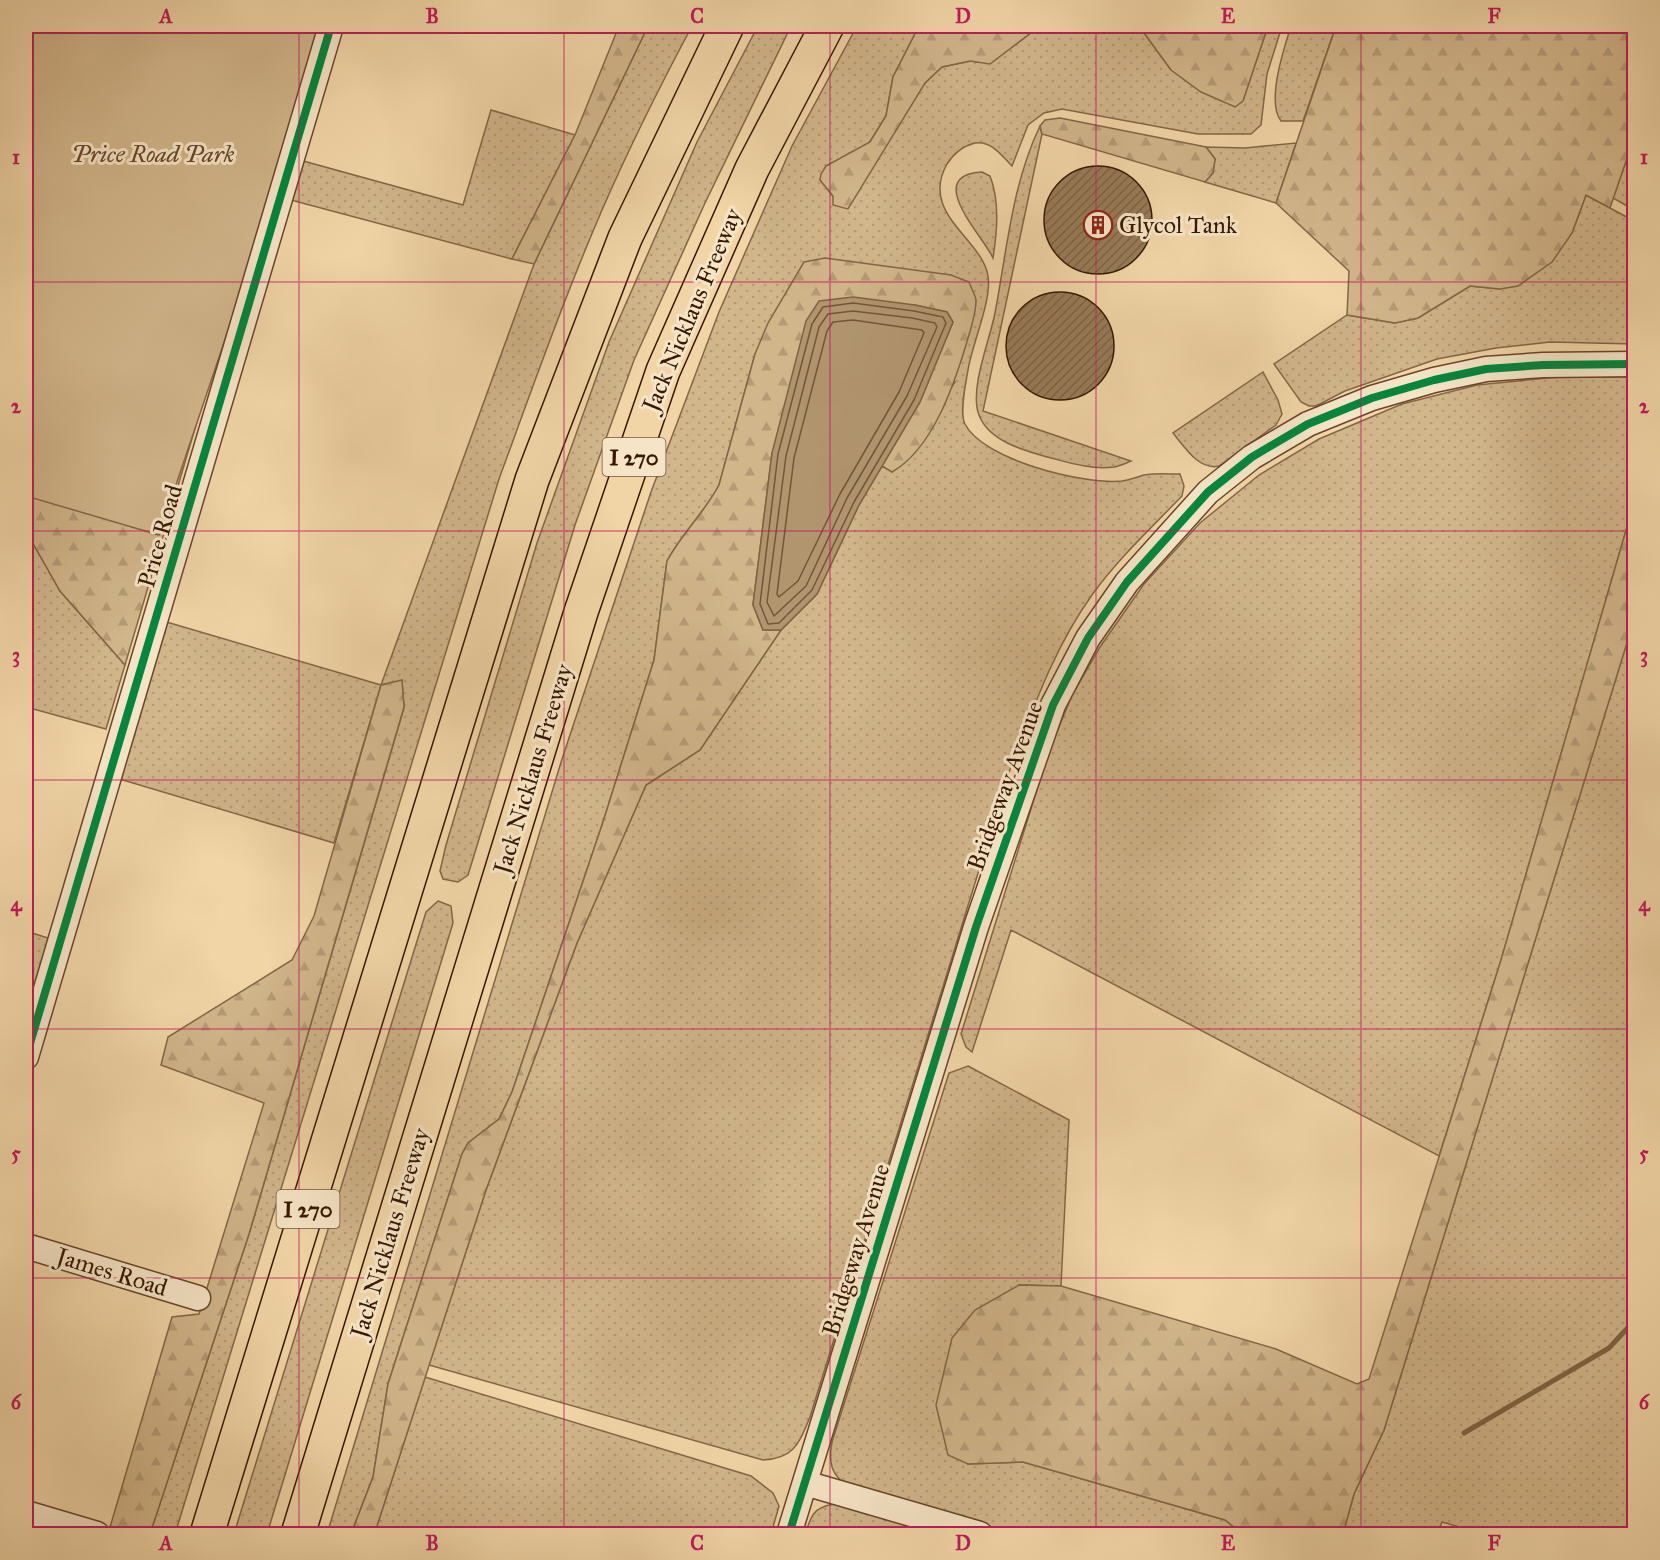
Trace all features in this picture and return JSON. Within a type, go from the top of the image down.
[{"type":"highway","name":"I 270","points":[[207,1534],[532,480],[625,237],[727,26]]},
{"type":"highway","name":"Jack Nicklaus Freeway","points":[[298,1534],[581,612],[663,371],[752,169],[827,26]]},
{"type":"street","name":"Price Road","points":[[26,1057],[331,26]]},
{"type":"street","name":"Bridgeway Avenue","points":[[789,1534],[976,927],[1053,705],[1088,638],[1127,582],[1208,492],[1252,457],[1308,424],[1372,398],[1434,380],[1486,369],[1543,365],[1635,364]]},
{"type":"street","name":"James Road","points":[[26,1246],[198,1298]]},
{"type":"street","points":[[805,1483],[980,1534]]},
{"type":"street","points":[[26,1513],[97,1534]]},
{"type":"green space","name":"Price Road Park","points":[[26,26],[331,26],[159,535],[26,496]]},
{"type":"green space","points":[[619,26],[648,26],[534,264],[512,259],[575,135]]},
{"type":"green space","points":[[648,26],[692,26],[645,117],[602,210],[561,310],[499,479],[175,1534],[150,1534],[249,1234],[404,708],[402,681],[381,685],[534,264]]},
{"type":"green space","points":[[758,26],[791,26],[705,203],[634,360],[575,525],[468,875],[458,882],[443,879],[440,871],[446,845],[537,543],[609,342],[697,142]]},
{"type":"green space","points":[[857,26],[919,26],[893,77],[886,116],[869,143],[826,166],[820,180],[833,196],[925,83],[942,67],[970,61],[990,63],[1040,26],[1139,26],[1171,70],[1243,100],[1268,26],[1282,26],[1267,74],[1261,125],[1251,134],[1198,134],[1062,109],[1044,113],[1028,125],[1012,166],[991,146],[975,143],[963,148],[953,156],[940,182],[941,197],[946,211],[975,249],[988,276],[987,298],[970,360],[963,405],[963,419],[975,437],[992,449],[1036,468],[1084,479],[1122,481],[1148,474],[1180,474],[1184,486],[1182,496],[1124,556],[1092,595],[1057,654],[1038,696],[1013,760],[810,1417],[799,1442],[782,1456],[763,1460],[429,1365],[486,1190],[577,943],[646,785],[700,750],[781,630],[817,594],[859,505],[882,466],[892,472],[955,382],[755,354],[719,485],[667,561],[654,660],[603,822],[512,1092],[499,1119],[468,1143],[462,1154],[388,1384],[373,1477],[351,1534],[327,1534],[562,759],[651,492],[719,312],[792,146]]},
{"type":"green space","points":[[919,26],[1040,26],[990,64],[970,61],[942,67],[925,83],[848,209],[833,205],[833,196],[820,180],[821,174],[826,166],[870,142],[886,116],[893,77]]},
{"type":"green space","points":[[1139,26],[1268,26],[1243,101],[1235,107],[1201,92],[1171,70]]},
{"type":"green space","points":[[1291,26],[1336,26],[1303,121],[1281,121],[1275,101],[1278,75]]},
{"type":"green space","points":[[1336,26],[1634,26],[1634,138],[1610,208],[1586,195],[1572,233],[1552,262],[1518,286],[1500,289],[1470,286],[1418,318],[1395,323],[1347,315],[1349,271],[1276,203]]},
{"type":"green space","points":[[491,110],[575,135],[512,259],[287,199],[296,159],[463,205]]},
{"type":"green space","points":[[1060,118],[1206,147],[1215,159],[1213,173],[1205,182],[1042,134],[1040,126],[1045,120]]},
{"type":"green space","points":[[1040,126],[1042,134],[983,411],[1131,461],[1116,467],[1082,466],[1009,444],[991,432],[979,415],[978,378],[995,313],[1017,194]]},
{"type":"green space","points":[[1634,138],[1634,210],[1613,198]]},
{"type":"green space","points":[[1296,143],[1276,203],[1205,182],[1213,173],[1215,159],[1206,147],[1245,148]]},
{"type":"green space","points":[[26,169],[199,415],[125,665],[60,591],[26,531]]},
{"type":"green space","points":[[982,172],[990,176],[995,196],[996,227],[993,258],[962,208],[957,195],[957,184],[965,176]]},
{"type":"green space","points":[[1586,195],[1634,221],[1634,344],[1550,342],[1496,348],[1437,359],[1345,391],[1316,406],[1309,406],[1301,402],[1274,364],[1347,315],[1395,323],[1418,318],[1470,286],[1500,289],[1572,233]]},
{"type":"green space","points":[[825,258],[951,275],[969,282],[976,300],[975,311],[955,380],[930,433],[919,448],[906,462],[892,472],[882,466],[920,402],[953,322],[947,312],[915,305],[772,453],[753,605],[763,630],[781,630],[700,750],[646,785],[577,943],[486,1190],[376,1529],[377,1534],[351,1534],[373,1477],[388,1384],[462,1154],[468,1143],[499,1119],[512,1092],[603,822],[654,660],[667,561],[719,485],[755,354],[768,323],[804,262]]},
{"type":"green space","points":[[1263,372],[1278,400],[1282,414],[1276,425],[1219,466],[1212,467],[1199,461],[1173,433]]},
{"type":"green space","points":[[1558,377],[1634,377],[1634,503],[1501,960],[1439,1156],[1011,930],[972,1052],[966,1047],[961,1034],[1048,754],[1072,695],[1100,647],[1144,584],[1200,523],[1259,475],[1319,439],[1402,404],[1477,385]]},
{"type":"green space","points":[[1634,503],[1634,620],[1384,1430],[1354,1494],[1343,1534],[1240,1534],[1225,1520],[1023,1462],[968,1464],[948,1455],[936,1405],[952,1338],[975,1310],[1019,1285],[1061,1286],[1276,1349],[1357,1384],[1369,1379],[1501,960]]},
{"type":"green space","points":[[26,531],[60,591],[125,665],[106,729],[26,707]]},
{"type":"green space","points":[[1634,620],[1634,1534],[1484,1534],[1442,1522],[1437,1534],[1343,1534],[1354,1494],[1384,1430]]},
{"type":"green space","points":[[163,621],[381,685],[334,843],[116,778]]},
{"type":"green space","points":[[402,680],[404,707],[249,1234],[150,1534],[108,1534],[172,1317],[199,1314],[264,1103],[161,1065],[168,1037],[292,960],[314,916],[381,685]]},
{"type":"green space","points":[[438,901],[451,906],[453,923],[267,1534],[234,1534],[426,912]]},
{"type":"green space","points":[[26,931],[51,939],[26,1031]]},
{"type":"green space","points":[[968,1066],[1069,1120],[1061,1286],[1019,1285],[968,1464],[1023,1462],[1225,1520],[1240,1534],[1010,1534],[850,1487],[832,1468],[830,1456],[832,1442],[949,1073]]},
{"type":"green space","points":[[425,1377],[751,1476],[773,1493],[779,1506],[771,1534],[377,1534],[376,1529]]},
{"type":"green space","points":[[842,1502],[952,1534],[805,1534],[817,1510]]},
{"type":"water","points":[[853,297],[915,305],[947,312],[953,322],[920,402],[859,505],[817,594],[781,630],[763,630],[753,605],[772,453],[806,321],[819,301]]},
{"type":"building","name":"Glycol Tank","points":[[1098,166],[1119,170],[1136,182],[1148,199],[1152,220],[1148,241],[1136,258],[1119,270],[1098,274],[1077,270],[1060,258],[1048,241],[1044,220],[1048,199],[1060,182],[1077,170]]},
{"type":"building","name":"Glycol Tank","points":[[1060,292],[1081,296],[1098,308],[1110,325],[1114,346],[1110,367],[1098,384],[1081,396],[1060,400],[1039,396],[1022,384],[1010,367],[1006,346],[1010,325],[1022,308],[1039,296]]},
{"type":"waterway","points":[[1464,1433],[1609,1348],[1634,1321]]},
{"type":"cycle path","points":[[26,1057],[331,26]]},
{"type":"cycle path","points":[[789,1534],[976,927],[1053,705],[1088,638],[1127,582],[1208,492],[1252,457],[1308,424],[1372,398],[1434,380],[1486,369],[1543,365],[1634,364]]},
{"type":"place","name":"Glycol Tank","points":[[1098,225]]}]
